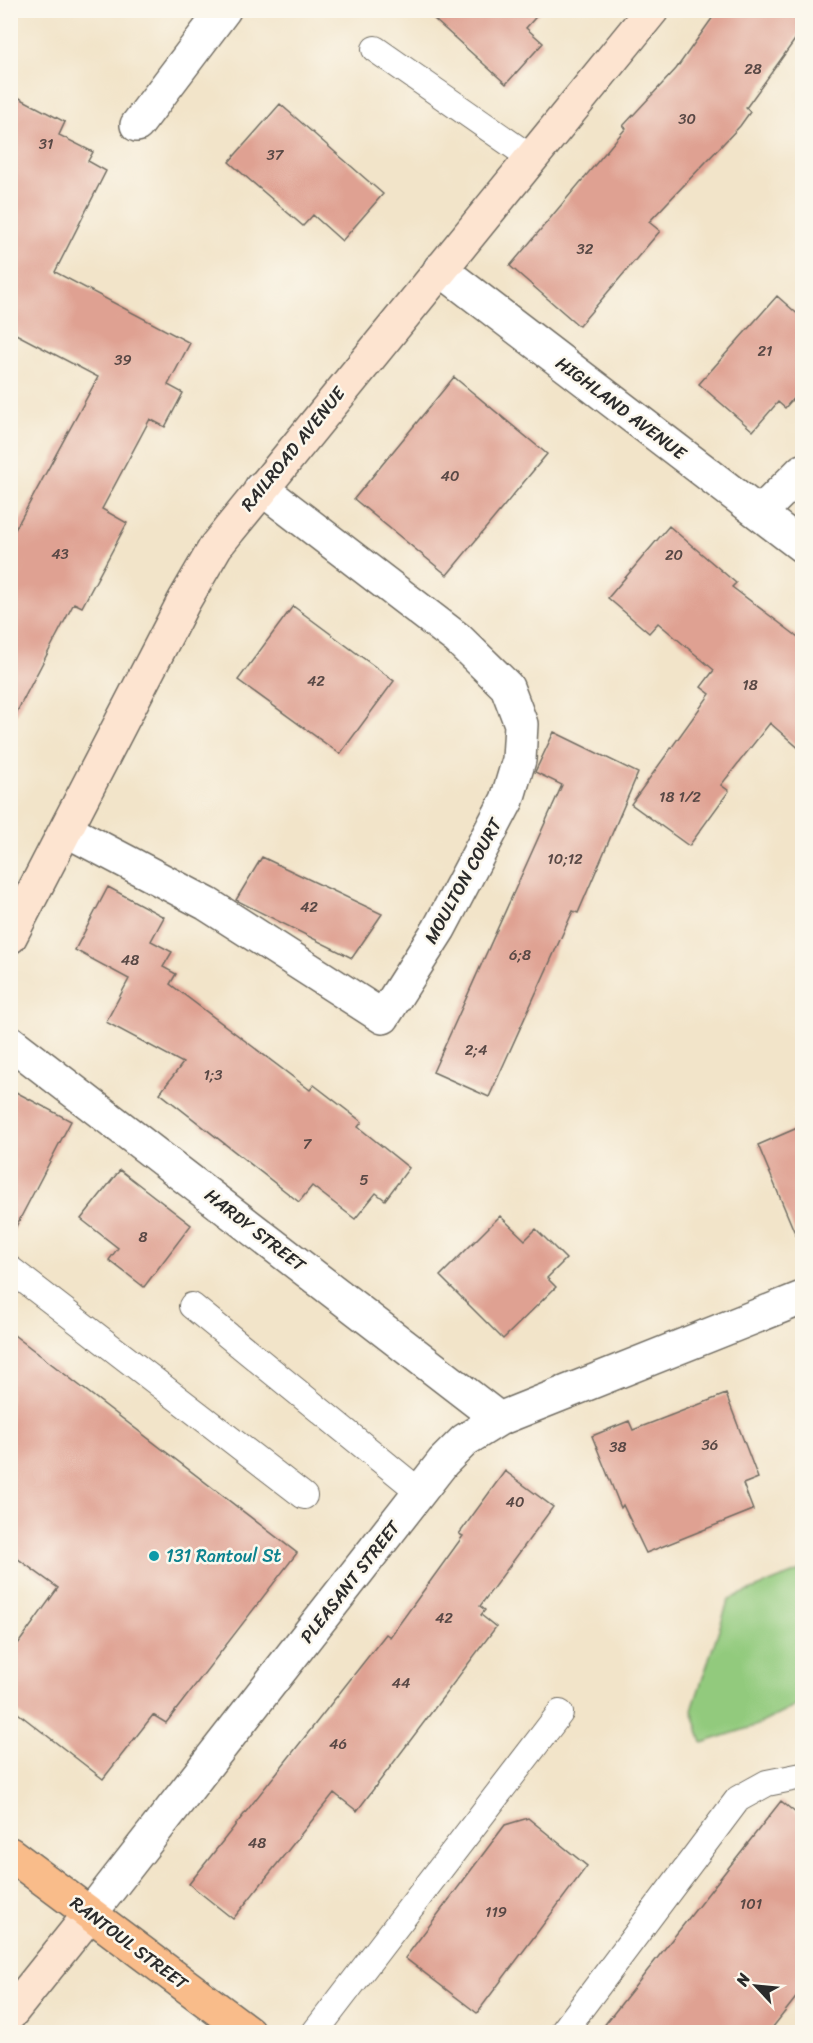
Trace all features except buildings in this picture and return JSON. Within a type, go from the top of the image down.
[{"type":"highway","name":"RANTOUL STREET","points":[[10,1854],[248,2032]]},
{"type":"street","points":[[137,125],[224,10]]},
{"type":"street","name":"RAILROAD AVENUE","points":[[10,937],[184,601],[216,546],[652,10]]},
{"type":"street","name":"HIGHLAND AVENUE","points":[[440,269],[802,546]]},
{"type":"street","points":[[760,513],[802,471]]},
{"type":"street","name":"MOULTON COURT","points":[[66,830],[207,904],[383,1017],[439,929],[507,800],[519,760],[521,724],[507,687],[458,639],[261,488]]},
{"type":"street","name":"HARDY STREET","points":[[10,1042],[499,1419]]},
{"type":"street","name":"PLEASANT STREET","points":[[10,2014],[442,1462],[465,1440],[499,1419],[802,1298]]},
{"type":"lane","points":[[375,49],[531,158]]},
{"type":"lane","points":[[10,1269],[304,1496]]},
{"type":"lane","points":[[192,1306],[420,1492]]},
{"type":"lane","points":[[315,2032],[560,1713]]},
{"type":"lane","points":[[563,2032],[738,1799],[767,1783],[802,1776]]},
{"type":"green space","points":[[802,1570],[802,1703],[755,1726],[702,1743],[692,1710],[729,1599]]},
{"type":"place","name":"131 Rantoul St","points":[[154,1556]]}]
